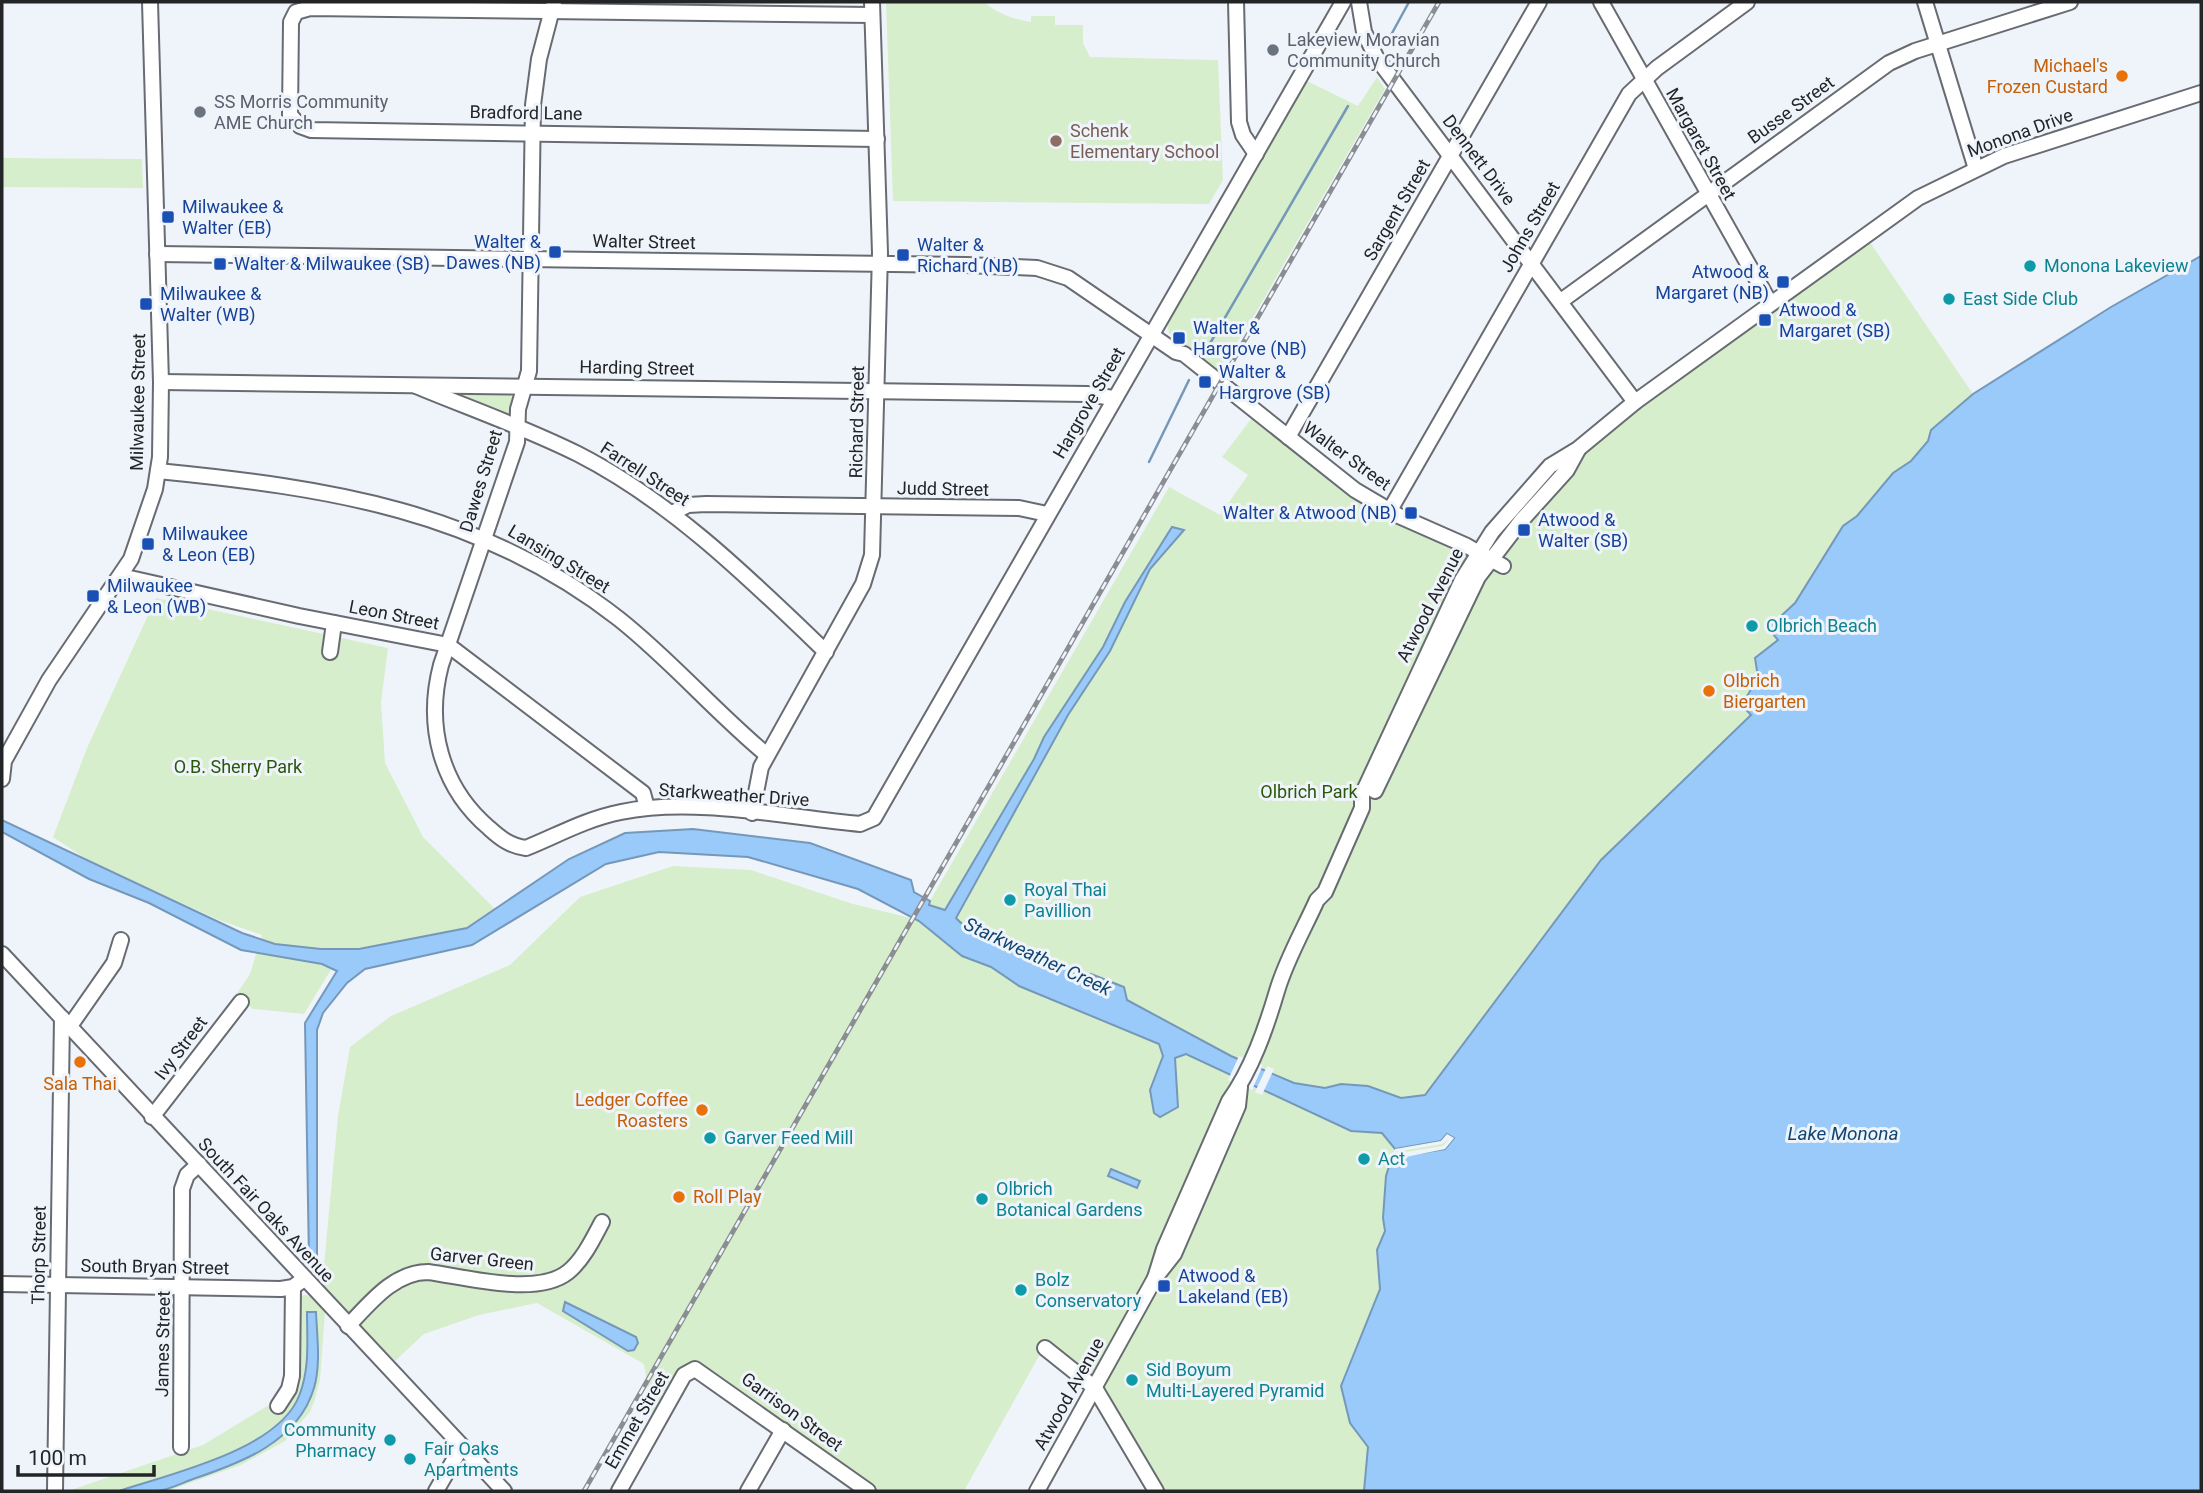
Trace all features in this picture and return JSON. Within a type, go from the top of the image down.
[{"type":"street","name":"Milwaukee Street","points":[[2,779],[3,762],[49,680],[121,576],[149,512],[158,471],[160,382],[150,2]]},
{"type":"street","points":[[1236,2],[1239,122],[1242,135],[1256,154]]},
{"type":"street","name":"Hargrove Street","points":[[867,822],[874,818],[1343,2]]},
{"type":"street","name":"Dennett Drive","points":[[1359,2],[1361,22],[1371,49],[1635,401]]},
{"type":"street","name":"Sargent Street","points":[[1288,437],[1539,2]]},
{"type":"street","name":"Margaret Street","points":[[1601,2],[1770,303]]},
{"type":"street","name":"Johns Street","points":[[1390,510],[1629,94],[1643,79],[1747,2]]},
{"type":"street","points":[[1925,2],[1976,169]]},
{"type":"street","name":"Busse Street","points":[[1561,301],[1889,63],[1938,44],[2070,2]]},
{"type":"street","points":[[553,7],[872,8]]},
{"type":"street","name":"Bradford Lane","points":[[553,7],[301,10],[291,22],[290,115],[300,126],[311,130],[877,139]]},
{"type":"street","name":"Dawes Street","points":[[522,848],[502,840],[476,817],[448,775],[437,739],[434,714],[437,681],[517,442],[518,409],[529,371],[532,132],[539,59],[553,7]]},
{"type":"street","name":"Richard Street","points":[[752,813],[755,787],[767,755],[866,577],[874,540],[880,264],[872,8]]},
{"type":"street","name":"Monona Drive","points":[[1865,236],[1918,198],[2004,156],[2201,93]]},
{"type":"street","name":"Atwood Avenue","points":[[1040,1490],[1155,1278],[1175,1224],[1229,1101],[1240,1086],[1274,1008],[1277,990],[1317,900],[1325,892],[1362,808],[1370,801],[1458,614],[1490,559],[1567,470],[1578,449],[1635,401],[1865,236]]},
{"type":"street","name":"Walter Street","points":[[156,254],[1037,268],[1068,278],[1181,345],[1184,354],[1343,482],[1390,510],[1490,559]]},
{"type":"street","name":"Harding Street","points":[[160,382],[408,383],[1087,394],[1113,398]]},
{"type":"street","name":"Farrell Street","points":[[408,383],[578,454],[671,513],[826,652]]},
{"type":"street","name":"Lansing Street","points":[[158,471],[269,482],[343,495],[413,513],[485,538],[569,583],[617,617],[767,755]]},
{"type":"street","name":"Judd Street","points":[[671,513],[688,505],[706,504],[1019,508],[1047,514]]},
{"type":"street","name":"Leon Street","points":[[121,576],[334,624],[448,645],[643,793],[647,808]]},
{"type":"street","points":[[330,652],[334,624]]},
{"type":"street","name":"Starkweather Drive","points":[[522,848],[596,818],[647,808],[867,822]]},
{"type":"street","points":[[66,1022],[114,964],[121,940]]},
{"type":"street","name":"South Fair Oaks Avenue","points":[[2,954],[152,1117],[199,1164],[299,1283],[348,1326],[504,1491]]},
{"type":"street","name":"Ivy Street","points":[[152,1117],[241,1002]]},
{"type":"street","name":"Thorp Street","points":[[55,1491],[66,1022]]},
{"type":"street","name":"James Street","points":[[181,1447],[183,1189],[187,1175],[199,1164]]},
{"type":"street","name":"Garver Green","points":[[348,1326],[393,1282],[413,1273],[428,1272],[528,1285],[552,1281],[573,1267],[602,1222]]},
{"type":"street","points":[[278,1406],[289,1388],[292,1376],[299,1283]]},
{"type":"street","name":"South Bryan Street","points":[[2,1284],[183,1287],[299,1283]]},
{"type":"street","points":[[1045,1348],[1095,1388],[1156,1491]]},
{"type":"street","name":"Garrison Street","points":[[692,1369],[704,1372],[868,1491]]},
{"type":"street","name":"Emmet Street","points":[[619,1491],[684,1376],[692,1369]]},
{"type":"street","points":[[748,1491],[783,1430]]},
{"type":"street","points":[[436,1491],[462,1446]]},
{"type":"green space","name":"Schenk Elementary School","points":[[886,2],[984,2],[1000,13],[1024,21],[1031,22],[1031,16],[1055,16],[1055,25],[1083,25],[1083,43],[1090,57],[1218,60],[1223,180],[1209,204],[893,201]]},
{"type":"green space","points":[[1377,77],[1385,89],[1251,321],[1217,372],[1169,333],[1167,324],[1307,81],[1358,106]]},
{"type":"green space","points":[[2,158],[142,159],[143,188],[2,187]]},
{"type":"green space","name":"Olbrich Park","points":[[1865,235],[1973,394],[1931,430],[1928,441],[1911,461],[1893,473],[1857,516],[1843,526],[1795,603],[1769,628],[1779,640],[1755,659],[1758,677],[1742,705],[1752,714],[1601,860],[1509,981],[1447,1134],[1454,1138],[1383,1218],[1383,1231],[1376,1254],[1379,1292],[1354,1353],[1344,1387],[1346,1405],[1353,1425],[1368,1447],[1364,1491],[1156,1491],[1095,1388],[1083,1385],[1040,1354],[964,1491],[868,1491],[695,1369],[654,1429],[644,1364],[537,1303],[479,1315],[424,1334],[395,1361],[322,1286],[338,1116],[350,1047],[391,1016],[510,965],[580,897],[673,866],[751,870],[853,904],[919,920],[1169,487],[1220,515],[1248,475],[1222,457],[1252,418],[1356,500],[1452,547],[1488,571],[1578,449]]},
{"type":"green space","points":[[452,392],[506,392],[512,397],[510,413],[506,415]]},
{"type":"green space","name":"O.B. Sherry Park","points":[[156,598],[388,648],[381,702],[385,763],[423,837],[495,909],[467,928],[359,949],[338,958],[304,1014],[253,1009],[236,995],[250,974],[262,935],[219,920],[89,861],[53,837],[87,748]]},
{"type":"green space","points":[[304,1295],[311,1296],[325,1312],[320,1380],[310,1412],[285,1441],[241,1465],[167,1491],[68,1491],[203,1445],[277,1400],[286,1405],[299,1298]]},
{"type":"water","name":"Lake Monona","points":[[2201,256],[2201,1491],[1364,1491],[1368,1447],[1350,1423],[1341,1386],[1380,1289],[1377,1250],[1385,1231],[1383,1218],[1386,1176],[1391,1160],[1395,1157],[1445,1149],[1454,1138],[1447,1134],[1441,1141],[1395,1149],[1382,1133],[1351,1131],[1186,1054],[1175,1058],[1178,1107],[1160,1117],[1154,1113],[1150,1090],[1163,1056],[1159,1044],[1019,986],[991,967],[962,956],[919,921],[858,889],[748,857],[659,852],[606,864],[472,945],[365,969],[347,983],[323,1013],[317,1030],[317,1261],[309,1260],[305,1023],[337,971],[322,964],[241,950],[149,903],[89,879],[2,832],[2,820],[242,933],[275,944],[321,949],[359,949],[467,928],[569,859],[625,833],[693,829],[810,843],[911,880],[914,892],[930,901],[929,905],[945,910],[1034,759],[1044,737],[1103,647],[1125,602],[1172,527],[1184,530],[1150,569],[1110,651],[1068,715],[956,918],[975,931],[1031,949],[1085,980],[1091,974],[1124,987],[1127,1000],[1231,1056],[1294,1083],[1325,1088],[1341,1084],[1368,1086],[1401,1098],[1425,1095],[1601,860],[1751,715],[1742,705],[1758,677],[1755,658],[1778,640],[1768,628],[1795,603],[1843,526],[1857,516],[1893,473],[1911,461],[1928,441],[1931,430],[1973,394],[2111,307]]},
{"type":"water","points":[[1111,1169],[1140,1181],[1137,1188],[1108,1176]]},
{"type":"water","points":[[565,1302],[636,1337],[638,1343],[634,1350],[628,1351],[563,1311]]},
{"type":"water","points":[[307,1312],[316,1312],[316,1379],[306,1407],[295,1423],[265,1448],[230,1466],[171,1488],[152,1492],[119,1491],[220,1457],[269,1431],[287,1415],[303,1386],[307,1354]]},
{"type":"pier","points":[[1239,1056],[1263,1065],[1252,1090],[1228,1080]]},
{"type":"pier","points":[[1267,1066],[1274,1069],[1262,1095],[1255,1092]]},
{"type":"pier","points":[[1447,1134],[1454,1138],[1445,1149],[1391,1160],[1394,1154],[1443,1146],[1449,1139],[1442,1144],[1394,1152],[1395,1149],[1441,1141]]},
{"type":"waterway","points":[[1391,35],[1409,2]]},
{"type":"waterway","points":[[1205,352],[1348,106]]},
{"type":"waterway","points":[[1149,462],[1189,380]]},
{"type":"railway","points":[[584,1491],[1439,2]]},
{"type":"place","name":"Lakeview Moravian Community Church","points":[[1273,50]]},
{"type":"place","name":"Michael's Frozen Custard","points":[[2122,76]]},
{"type":"place","name":"SS Morris Community AME Church","points":[[200,112]]},
{"type":"place","name":"Schenk Elementary School","points":[[1056,141]]},
{"type":"place","name":"Milwaukee & Walter (EB)","points":[[168,217]]},
{"type":"place","name":"Walter & Dawes (NB)","points":[[555,252]]},
{"type":"place","name":"Walter & Richard (NB)","points":[[903,255]]},
{"type":"place","name":"Walter & Milwaukee (SB)","points":[[220,264]]},
{"type":"place","name":"Monona Lakeview","points":[[2030,266]]},
{"type":"place","name":"Atwood & Margaret (NB)","points":[[1783,282]]},
{"type":"place","name":"East Side Club","points":[[1949,299]]},
{"type":"place","name":"Milwaukee & Walter (WB)","points":[[146,304]]},
{"type":"place","name":"Atwood & Margaret (SB)","points":[[1765,320]]},
{"type":"place","name":"Walter & Hargrove (NB)","points":[[1179,338]]},
{"type":"place","name":"Walter & Hargrove (SB)","points":[[1205,382]]},
{"type":"place","name":"Walter & Atwood (NB)","points":[[1411,513]]},
{"type":"place","name":"Atwood & Walter (SB)","points":[[1524,530]]},
{"type":"place","name":"Milwaukee & Leon (EB)","points":[[148,544]]},
{"type":"place","name":"Milwaukee & Leon (WB)","points":[[93,596]]},
{"type":"place","name":"Olbrich Beach","points":[[1752,626]]},
{"type":"place","name":"Olbrich Biergarten","points":[[1709,691]]},
{"type":"place","name":"Royal Thai Pavillion","points":[[1010,900]]},
{"type":"place","name":"Sala Thai","points":[[80,1062]]},
{"type":"place","name":"Ledger Coffee Roasters","points":[[702,1110]]},
{"type":"place","name":"Garver Feed Mill","points":[[710,1138]]},
{"type":"place","name":"Act","points":[[1364,1159]]},
{"type":"place","name":"Roll Play","points":[[679,1197]]},
{"type":"place","name":"Olbrich Botanical Gardens","points":[[982,1199]]},
{"type":"place","name":"Atwood & Lakeland (EB)","points":[[1164,1286]]},
{"type":"place","name":"Bolz Conservatory","points":[[1021,1290]]},
{"type":"place","name":"Sid Boyum Multi-Layered Pyramid","points":[[1132,1380]]},
{"type":"place","name":"Community Pharmacy","points":[[390,1440]]},
{"type":"place","name":"Fair Oaks Apartments","points":[[410,1459]]},
{"type":"water label","name":"Starkweather Creek","points":[[1038,956]]}]
